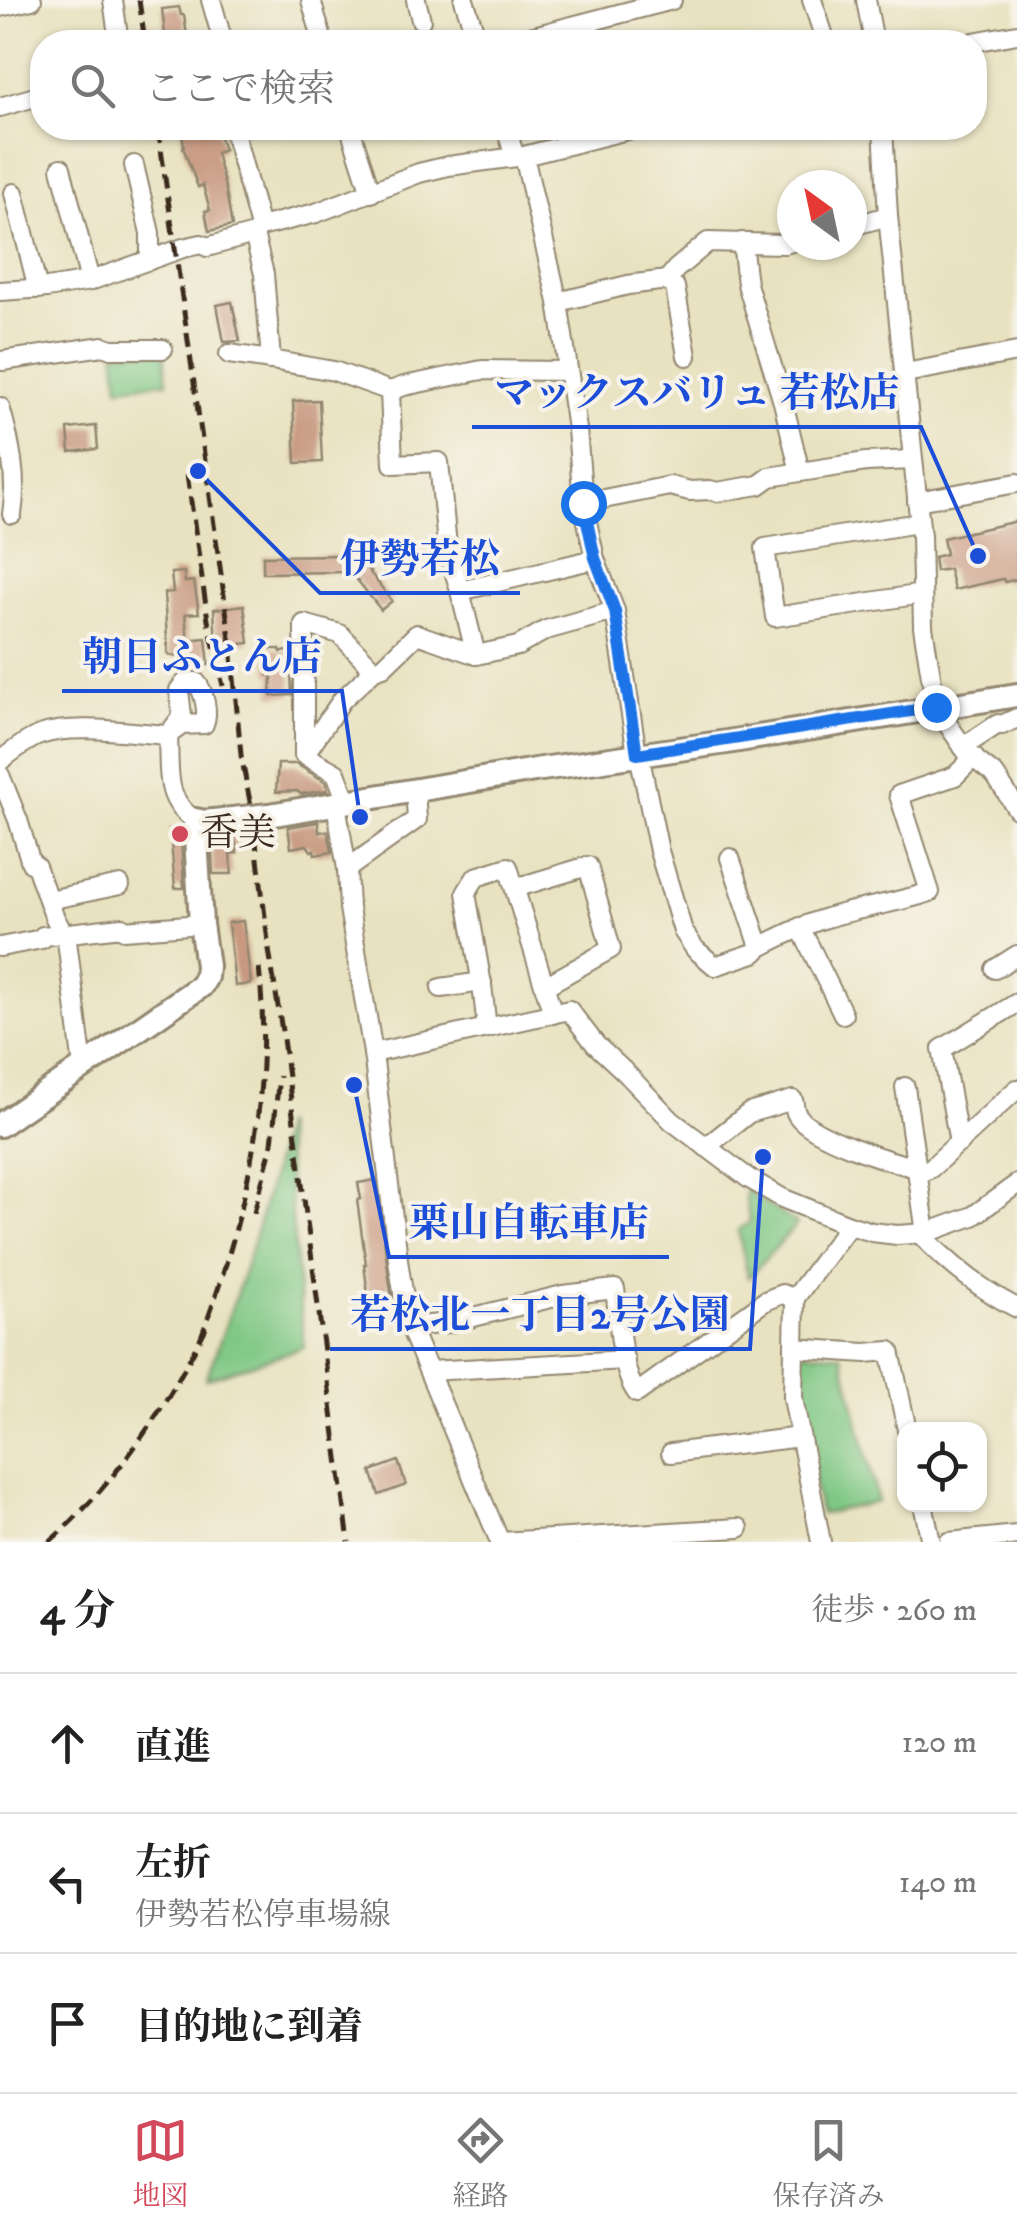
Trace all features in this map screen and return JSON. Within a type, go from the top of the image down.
[{"type":"main road","points":[[0,1125],[201,986],[207,966],[195,820],[232,820],[1017,695]]},
{"type":"street","points":[[0,7],[32,0]]},
{"type":"street","points":[[113,0],[117,30]]},
{"type":"street","points":[[212,0],[220,30]]},
{"type":"street","points":[[311,0],[320,30]]},
{"type":"street","points":[[416,0],[422,20]]},
{"type":"street","points":[[464,0],[474,30]]},
{"type":"street","points":[[560,30],[644,4],[672,0]]},
{"type":"street","points":[[812,0],[822,30]]},
{"type":"street","points":[[866,0],[872,30]]},
{"type":"street","points":[[987,39],[1017,34]]},
{"type":"street","points":[[0,108],[30,99]]},
{"type":"street","points":[[236,140],[257,230],[271,360]]},
{"type":"street","points":[[354,140],[371,193]]},
{"type":"street","points":[[512,140],[520,157],[558,302],[577,429],[583,503],[595,558],[615,611],[638,754],[662,863],[683,931],[695,950],[715,966],[754,952],[800,927],[930,892],[900,795],[956,776],[968,752],[998,724],[1017,718]]},
{"type":"street","points":[[563,140],[565,146]]},
{"type":"street","points":[[0,291],[90,280],[188,247],[207,247],[316,213],[419,173],[520,157],[588,140]]},
{"type":"street","points":[[885,140],[888,216],[922,559],[927,660],[936,707],[968,752],[995,775],[1017,809]]},
{"type":"street","points":[[134,164],[150,233],[150,260]]},
{"type":"street","points":[[61,168],[90,280]]},
{"type":"street","points":[[14,194],[38,289]]},
{"type":"street","points":[[867,222],[888,216]]},
{"type":"street","points":[[558,302],[667,280],[708,242],[777,244]]},
{"type":"street","points":[[742,242],[747,284],[800,472]]},
{"type":"street","points":[[667,280],[675,287],[687,356]]},
{"type":"street","points":[[1,358],[103,346],[163,349]]},
{"type":"street","points":[[905,373],[1017,352]]},
{"type":"street","points":[[229,354],[334,370],[390,392],[482,370],[568,371]]},
{"type":"street","points":[[390,392],[393,464],[439,462],[447,546],[476,655]]},
{"type":"street","points":[[0,407],[11,446],[12,514]]},
{"type":"street","points":[[583,503],[670,486],[718,492],[800,472],[913,460]]},
{"type":"street","points":[[917,501],[1017,484]]},
{"type":"street","points":[[918,523],[765,548],[776,617],[922,594]]},
{"type":"street","points":[[460,590],[595,558]]},
{"type":"street","points":[[304,755],[342,700],[418,634],[476,655],[518,646],[546,630],[615,611]]},
{"type":"street","points":[[304,755],[304,624],[340,634],[374,670]]},
{"type":"street","points":[[0,759],[39,735],[64,730],[168,735],[171,792],[176,804],[195,820]]},
{"type":"street","points":[[304,755],[336,773],[342,803],[349,908],[410,1327],[500,1542],[739,1528]]},
{"type":"street","points":[[0,776],[32,862],[65,933],[83,1067]]},
{"type":"street","points":[[346,869],[417,820],[415,790]]},
{"type":"street","points":[[730,858],[760,947]]},
{"type":"street","points":[[515,888],[588,866],[612,950],[545,986]]},
{"type":"street","points":[[487,1028],[466,893],[476,877],[508,867],[553,1014]]},
{"type":"street","points":[[48,900],[120,885]]},
{"type":"street","points":[[0,947],[65,933],[201,924]]},
{"type":"street","points":[[800,927],[843,1014]]},
{"type":"street","points":[[995,969],[1017,954]]},
{"type":"street","points":[[441,988],[482,982]]},
{"type":"street","points":[[959,1142],[942,1049],[1017,1003]]},
{"type":"street","points":[[373,1054],[568,1010],[596,1045],[672,1121],[748,1178],[782,1198],[849,1225],[872,1232],[923,1233],[973,1216],[1017,1184]]},
{"type":"street","points":[[905,1087],[923,1233],[950,1263],[993,1296],[1017,1308]]},
{"type":"street","points":[[706,1147],[750,1112],[793,1100],[798,1116],[817,1130],[852,1148],[918,1171],[931,1168],[1017,1089]]},
{"type":"street","points":[[821,1542],[793,1398],[795,1298],[849,1225]]},
{"type":"street","points":[[410,1327],[449,1324],[563,1295],[616,1288],[625,1360],[637,1393],[764,1301],[782,1294],[795,1298]]},
{"type":"street","points":[[794,1348],[865,1354],[890,1351],[905,1422]]},
{"type":"street","points":[[429,1371],[625,1360]]},
{"type":"street","points":[[671,1454],[800,1437]]},
{"type":"street","points":[[925,1512],[931,1542]]},
{"type":"street","points":[[949,1542],[1017,1535]]},
{"type":"green space","points":[[164,351],[167,382],[119,387],[115,352]]},
{"type":"green space","points":[[283,1123],[304,1347],[206,1379],[250,1253]]},
{"type":"green space","points":[[747,1188],[797,1224],[748,1278],[738,1230],[750,1222]]},
{"type":"green space","points":[[800,1351],[842,1355],[878,1502],[820,1514],[800,1406]]},
{"type":"building","points":[[179,7],[186,30],[165,30],[162,9]]},
{"type":"building","points":[[183,140],[221,140],[224,150],[216,153],[232,226],[209,231],[205,211],[210,210],[203,185],[198,187]]},
{"type":"building","points":[[232,302],[240,341],[224,342],[217,305]]},
{"type":"building","points":[[319,400],[322,462],[296,463],[293,401]]},
{"type":"building","points":[[96,426],[98,449],[70,452],[68,429]]},
{"type":"building","points":[[1017,521],[1017,579],[954,590],[949,569],[936,571],[934,557],[946,554],[943,538]]},
{"type":"building","points":[[344,555],[344,572],[263,573],[263,556]]},
{"type":"building","points":[[366,567],[392,601],[381,610],[354,576]]},
{"type":"building","points":[[184,572],[185,582],[194,581],[199,613],[185,614],[188,640],[206,638],[209,665],[195,667],[194,654],[168,654],[164,593],[173,592],[171,573]]},
{"type":"building","points":[[244,605],[249,643],[216,647],[214,609]]},
{"type":"building","points":[[267,649],[290,651],[292,695],[271,696]]},
{"type":"building","points":[[278,764],[296,764],[326,782],[328,790],[276,792]]},
{"type":"building","points":[[318,822],[319,832],[328,831],[332,852],[315,855],[307,845],[291,848],[288,827]]},
{"type":"building","points":[[180,828],[184,888],[175,888],[170,829]]},
{"type":"building","points":[[234,834],[237,853],[230,854],[232,874],[213,874],[211,836]]},
{"type":"building","points":[[243,921],[251,984],[235,986],[228,923]]},
{"type":"building","points":[[376,1180],[393,1307],[368,1312],[358,1183]]},
{"type":"building","points":[[398,1461],[406,1485],[379,1495],[371,1471]]},
{"type":"railway","points":[[139,0],[143,30]]},
{"type":"railway","points":[[160,140],[231,645],[241,755],[253,817],[349,1542]]},
{"type":"railway","points":[[187,474],[208,620],[223,686]]},
{"type":"railway","points":[[200,1340],[230,1250],[252,1157],[262,1063],[259,968]]},
{"type":"railway","points":[[254,1213],[272,1144],[279,1076]]},
{"type":"railway","points":[[49,1542],[96,1495],[138,1443],[206,1328]]},
{"type":"place","name":"伊勢若松","points":[[198,471]]},
{"type":"place","name":"マックスバリュ 若松店","points":[[978,556]]},
{"type":"place","name":"朝日ふとん店","points":[[360,817]]},
{"type":"place","name":"香美","points":[[180,834]]},
{"type":"place","name":"栗山自転車店","points":[[354,1085]]},
{"type":"place","name":"若松北一丁目2号公園","points":[[763,1157]]},
{"type":"route","points":[[583,503],[595,558],[615,611],[637,754],[936,707]]}]
